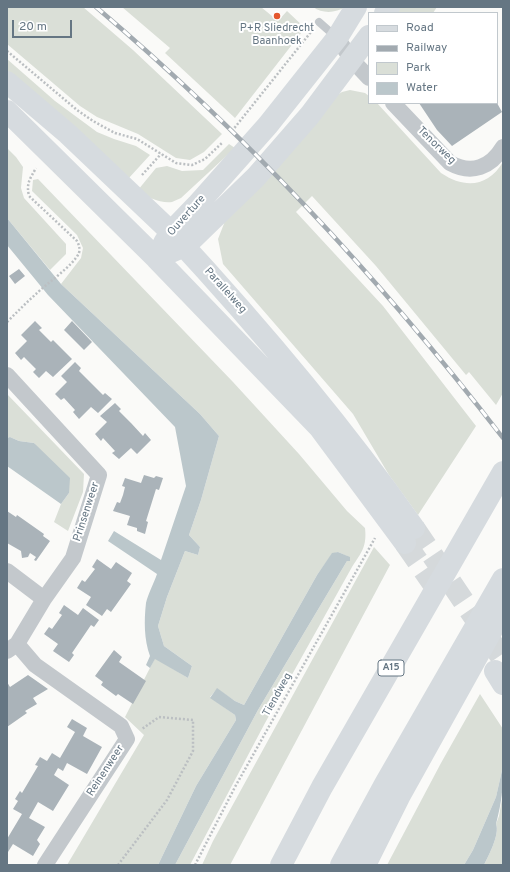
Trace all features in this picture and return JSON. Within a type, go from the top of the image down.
[{"type":"main road","name":"Ouverture","points":[[178,239],[197,205],[268,125],[337,38],[356,7]]},
{"type":"main road","name":"Ouverture","points":[[156,258],[256,177],[310,115],[368,37]]},
{"type":"main road","name":"Parallelweg","points":[[7,82],[68,134],[178,239],[246,313],[313,394],[377,476],[409,535],[319,427],[156,258],[7,110]]},
{"type":"main road","name":"A15","points":[[281,865],[322,787],[503,472]]},
{"type":"main road","points":[[341,865],[389,777],[503,579]]},
{"type":"main road","points":[[365,865],[399,797],[503,610]]},
{"type":"street","points":[[337,38],[352,60],[368,77]]},
{"type":"street","name":"Tenorweg","points":[[394,104],[450,163],[461,169],[473,169],[486,165],[498,156],[503,147]]},
{"type":"street","name":"Prinsenweer","points":[[7,375],[99,475],[73,558],[12,648]]},
{"type":"street","points":[[7,571],[44,599]]},
{"type":"street","name":"Reinenweer","points":[[12,648],[121,726],[127,739],[45,865]]},
{"type":"lane","points":[[319,22],[337,38]]},
{"type":"path","points":[[231,132],[319,22]]},
{"type":"path","points":[[7,51],[77,110],[93,121],[115,133],[137,139],[176,163],[192,165],[205,159],[226,138]]},
{"type":"path","points":[[7,322],[36,294],[60,274],[75,259],[79,252],[79,246],[76,241],[29,196],[27,189],[28,183],[36,168]]},
{"type":"path","name":"Tiendweg","points":[[195,865],[235,787],[377,534]]},
{"type":"path","points":[[118,865],[167,800],[193,751],[193,720],[159,717],[127,739]]},
{"type":"green space","points":[[7,7],[83,7],[133,50],[222,134],[204,152],[190,160],[176,158],[138,134],[97,117],[80,106],[7,44]]},
{"type":"green space","points":[[122,7],[261,7],[278,21],[287,11],[305,28],[235,118],[165,53],[170,48]]},
{"type":"green space","points":[[313,7],[346,7],[338,11],[325,12]]},
{"type":"green space","points":[[394,7],[437,7],[434,12],[391,12]]},
{"type":"green space","points":[[7,59],[55,101],[97,132],[136,146],[150,155],[128,179],[7,73]]},
{"type":"green space","points":[[350,90],[365,93],[368,95],[368,104],[378,104],[441,173],[459,182],[475,183],[483,181],[490,177],[503,162],[503,393],[496,405],[469,372],[466,375],[376,266],[312,196],[296,212],[383,306],[476,426],[418,515],[389,475],[353,414],[223,264],[218,239],[227,216],[334,97],[342,92]]},
{"type":"green space","points":[[229,144],[235,148],[181,198],[172,202],[163,202],[149,197],[138,190],[156,168],[167,166],[182,171],[203,170]]},
{"type":"green space","points":[[7,148],[23,167],[21,188],[24,198],[66,244],[66,254],[50,270],[7,218]]},
{"type":"green space","points":[[38,179],[233,382],[299,454],[347,511],[365,528],[365,540],[361,553],[265,723],[190,865],[175,865],[258,710],[347,561],[347,556],[338,552],[332,554],[317,575],[244,705],[217,689],[210,697],[235,715],[236,720],[196,786],[158,865],[67,865],[144,735],[125,717],[155,658],[188,678],[192,666],[164,646],[158,626],[167,597],[185,551],[198,555],[200,547],[189,535],[201,500],[219,436],[200,414],[61,284],[81,258],[83,248],[77,235],[32,191],[33,180]]},
{"type":"green space","points":[[7,394],[84,474],[83,492],[68,531],[54,522],[61,504],[69,493],[34,443],[19,441],[10,437],[7,438]]},
{"type":"green space","points":[[374,547],[390,565],[230,865],[202,865],[213,841]]},
{"type":"green space","points":[[480,694],[503,729],[503,766],[496,797],[473,850],[464,865],[387,865],[441,763]]},
{"type":"green space","points":[[503,793],[503,863],[502,865],[484,865],[497,833],[496,824]]},
{"type":"water","points":[[7,218],[61,284],[200,414],[219,436],[201,500],[189,535],[200,547],[198,555],[185,551],[167,597],[158,626],[164,646],[192,666],[188,678],[155,659],[150,668],[146,665],[150,656],[145,630],[146,603],[157,574],[108,541],[114,531],[161,560],[186,486],[175,427],[48,295],[7,245]]},
{"type":"water","points":[[10,437],[19,441],[34,443],[70,478],[69,493],[61,504],[7,466],[7,438]]},
{"type":"water","points":[[338,552],[350,557],[350,561],[347,561],[258,710],[175,865],[158,865],[196,786],[236,720],[235,715],[210,698],[217,688],[235,701],[244,705],[317,575],[332,553]]},
{"type":"water","points":[[503,766],[502,795],[496,824],[497,833],[489,856],[484,865],[464,865],[473,850],[496,797]]},
{"type":"building","points":[[420,104],[498,104],[502,112],[452,146],[437,130]]},
{"type":"building","points":[[19,269],[25,276],[15,284],[9,276]]},
{"type":"building","points":[[35,321],[42,328],[39,330],[51,342],[53,340],[72,359],[53,377],[46,371],[39,378],[33,372],[36,369],[24,357],[21,360],[15,353],[27,341],[21,335]]},
{"type":"building","points":[[72,321],[92,342],[84,350],[64,330]]},
{"type":"building","points":[[75,362],[81,368],[79,371],[103,395],[105,393],[112,399],[98,413],[91,407],[79,419],[73,412],[75,410],[64,398],[61,400],[55,394],[67,382],[61,376]]},
{"type":"building","points":[[115,403],[121,409],[119,411],[143,436],[145,433],[151,440],[137,454],[131,448],[119,459],[112,453],[115,451],[103,438],[101,441],[95,434],[107,422],[100,416]]},
{"type":"building","points":[[144,475],[154,478],[156,476],[163,478],[159,490],[156,489],[146,521],[148,522],[145,534],[137,531],[137,528],[127,525],[130,516],[113,511],[117,502],[120,503],[123,495],[125,487],[122,486],[125,478],[141,483]]},
{"type":"building","points":[[7,511],[16,517],[17,515],[44,534],[43,536],[50,541],[36,561],[34,560],[36,557],[30,553],[28,557],[22,558],[21,551],[7,543]]},
{"type":"building","points":[[97,559],[111,569],[116,562],[132,573],[127,581],[131,584],[111,612],[107,609],[102,616],[86,605],[91,597],[77,588],[82,580],[85,582],[95,569],[92,567]]},
{"type":"building","points":[[64,605],[78,615],[83,608],[99,620],[94,627],[91,625],[72,653],[74,655],[69,662],[53,651],[58,644],[44,634],[49,627],[52,629],[62,615],[59,613]]},
{"type":"building","points":[[114,650],[122,657],[119,662],[146,681],[133,704],[118,694],[116,696],[101,685],[103,682],[95,676]]},
{"type":"building","points":[[28,675],[48,689],[33,698],[37,704],[25,711],[27,713],[7,727],[7,682],[10,687]]},
{"type":"building","points":[[72,719],[87,728],[83,736],[102,747],[87,774],[67,763],[63,771],[58,768],[54,775],[69,785],[53,811],[38,802],[29,818],[45,827],[37,840],[40,844],[33,856],[13,844],[8,852],[7,839],[22,814],[13,809],[18,801],[15,799],[20,791],[22,793],[38,766],[35,765],[40,757],[47,761],[52,753],[60,758],[75,732],[67,727]]},
{"type":"tunnel","points":[[414,528],[502,658]]},
{"type":"tunnel","points":[[405,543],[434,585]]},
{"type":"railway","points":[[96,7],[206,106],[311,212],[410,322],[503,438]]},
{"type":"place","name":"P+R Sliedrecht Baanhoek","points":[[277,16]]}]
